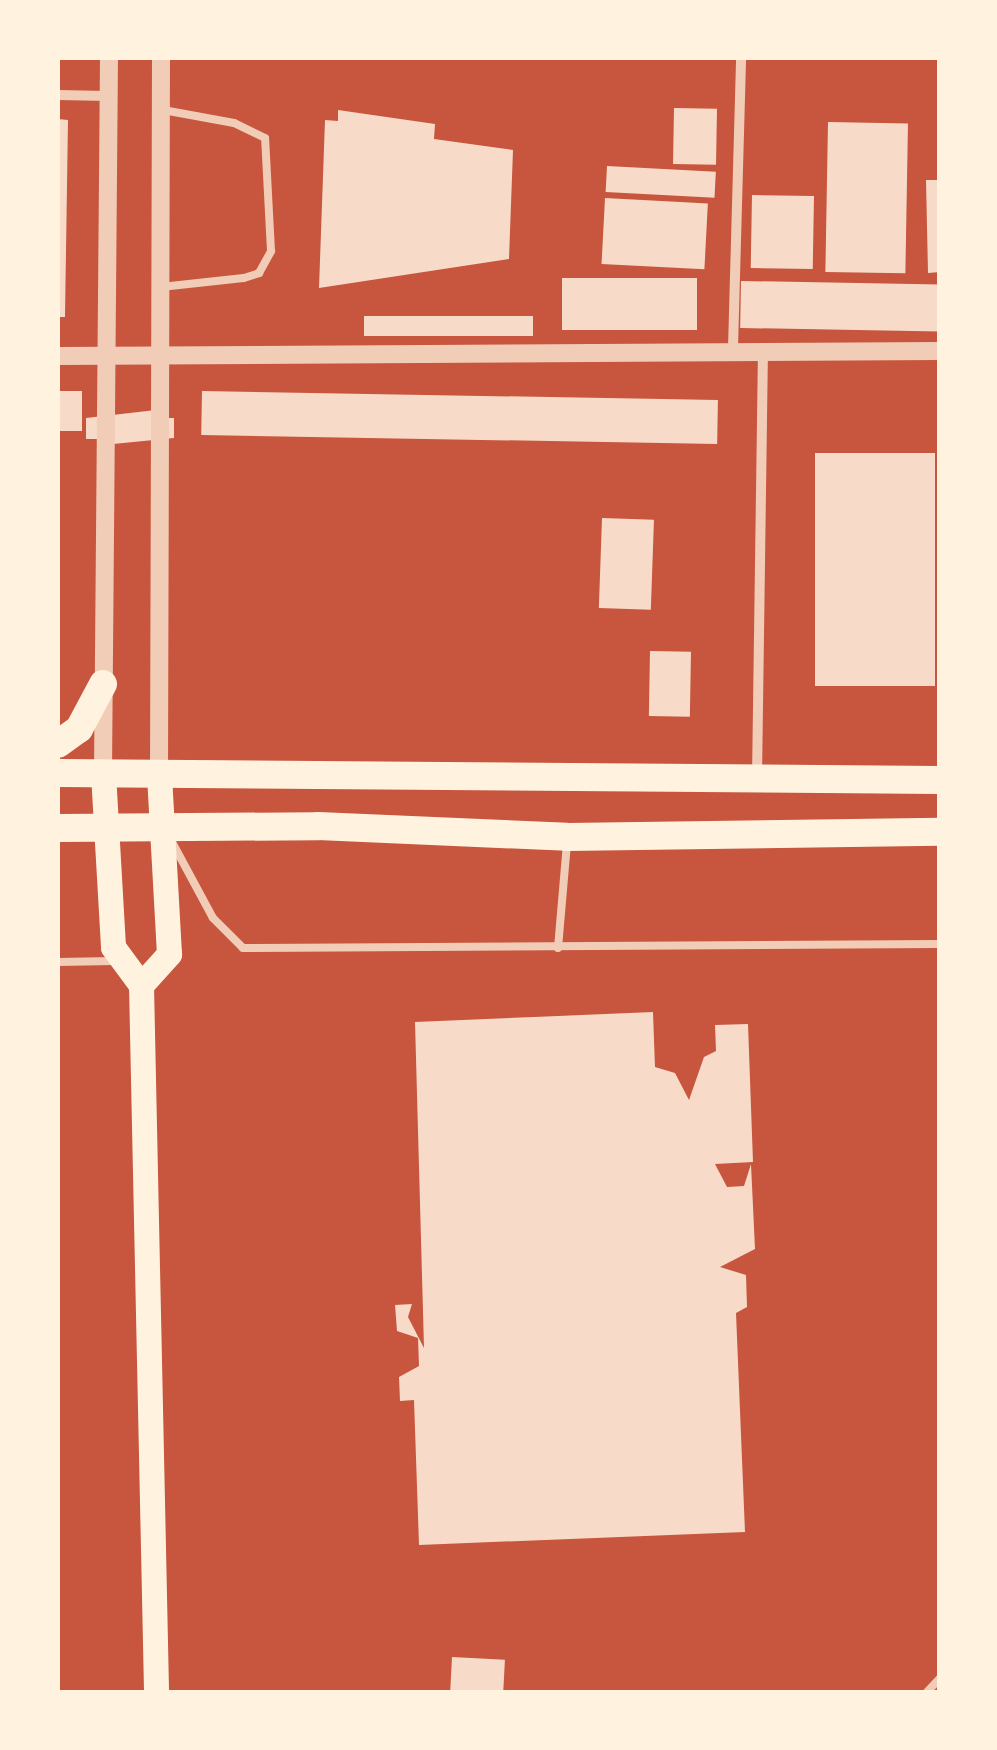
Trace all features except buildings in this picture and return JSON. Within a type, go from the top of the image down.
[{"type":"highway","points":[[58,744],[79,729],[104,684]]},
{"type":"highway","points":[[58,774],[940,780]]},
{"type":"highway","points":[[58,828],[318,826],[567,837],[940,832]]},
{"type":"main road","points":[[103,774],[103,829],[113,947],[141,985],[156,1692]]},
{"type":"main road","points":[[141,985],[168,954],[159,774]]},
{"type":"street","points":[[103,774],[110,58]]},
{"type":"street","points":[[159,774],[161,58]]},
{"type":"street","points":[[733,348],[741,58]]},
{"type":"street","points":[[58,94],[108,96]]},
{"type":"street","points":[[58,356],[160,358],[733,348],[940,351]]},
{"type":"street","points":[[756,779],[764,350]]},
{"type":"lane","points":[[159,109],[252,129],[265,138],[271,166],[270,252],[260,273],[159,287]]},
{"type":"lane","points":[[163,829],[193,871],[213,918],[244,948],[291,951],[940,944]]},
{"type":"lane","points":[[558,948],[567,837]]},
{"type":"lane","points":[[58,962],[124,960]]},
{"type":"lane","points":[[927,1692],[940,1678]]}]
